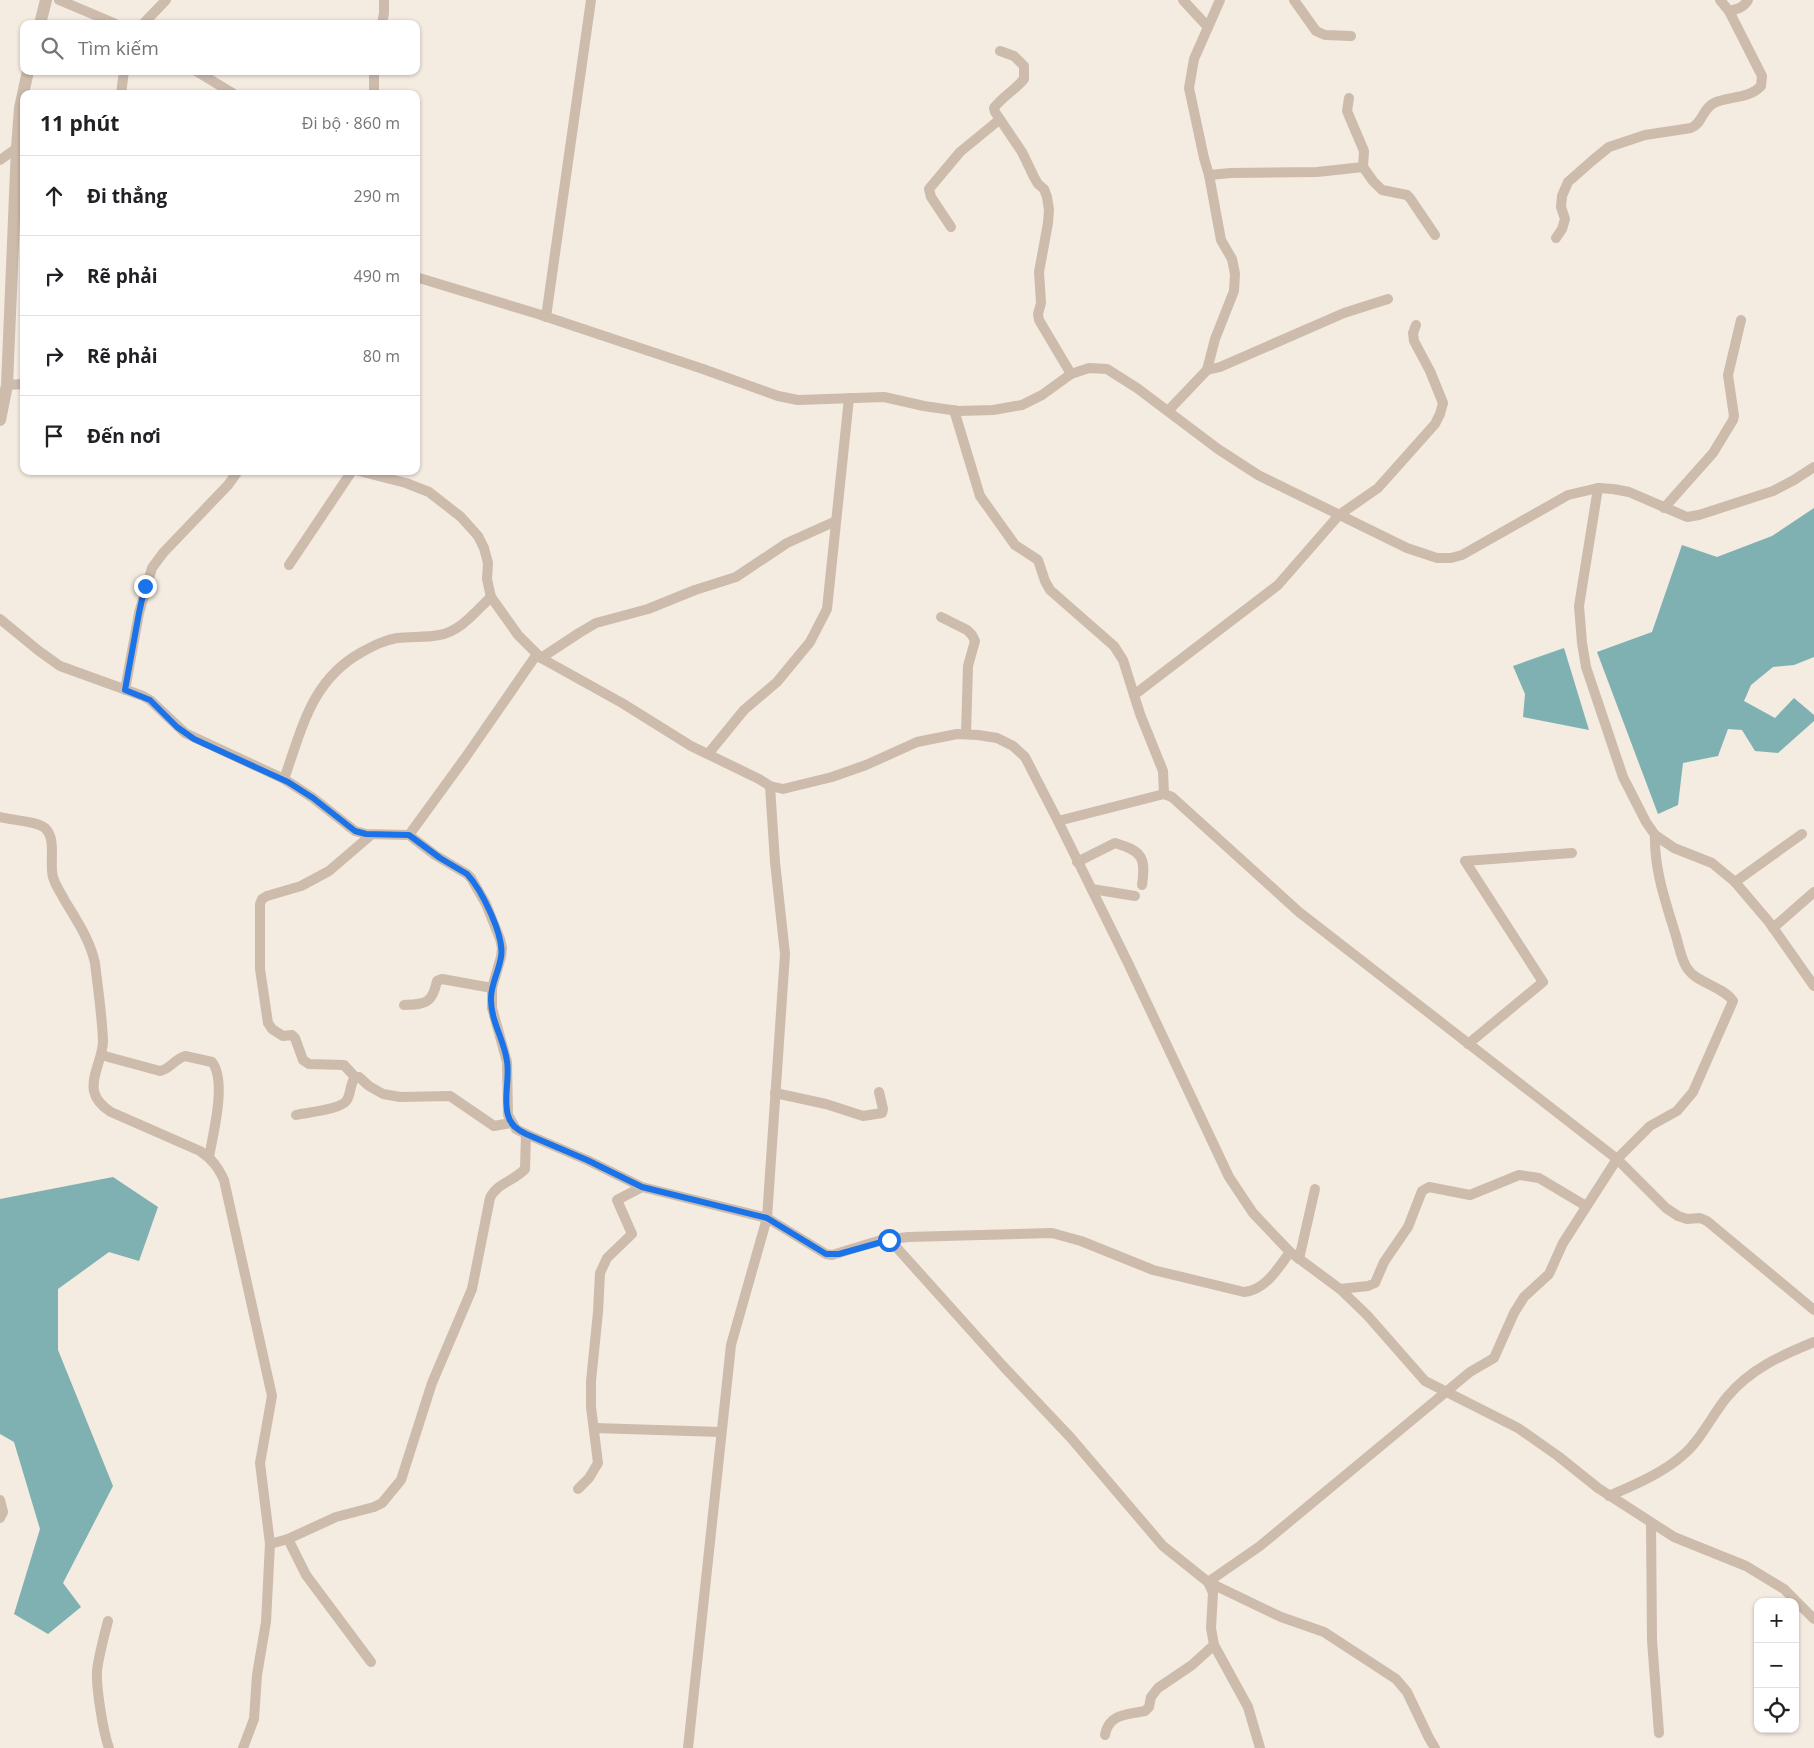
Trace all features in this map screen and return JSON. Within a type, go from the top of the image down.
[{"type":"street","points":[[41,20],[46,0]]},
{"type":"street","points":[[59,0],[106,20]]},
{"type":"street","points":[[147,20],[166,0]]},
{"type":"street","points":[[383,20],[384,0]]},
{"type":"street","points":[[546,317],[591,0]]},
{"type":"street","points":[[1183,0],[1208,27]]},
{"type":"street","points":[[1168,411],[1207,370],[1223,316],[1234,290],[1235,274],[1232,259],[1221,240],[1210,176],[1204,158],[1189,88],[1194,60],[1220,0]]},
{"type":"street","points":[[1294,0],[1316,31],[1325,35],[1351,36]]},
{"type":"street","points":[[1556,238],[1565,220],[1561,208],[1562,196],[1568,182],[1609,146],[1645,135],[1691,128],[1697,125],[1707,108],[1714,103],[1748,94],[1761,86],[1762,76],[1729,11],[1720,0]]},
{"type":"street","points":[[1729,11],[1740,8],[1748,0]]},
{"type":"street","points":[[1000,51],[1014,56],[1024,66],[1024,79],[1016,89],[998,102],[994,108],[999,120],[1022,152],[1034,177],[1044,189],[1047,197],[1049,210],[1039,272],[1041,302],[1038,314],[1039,320],[1071,374]]},
{"type":"street","points":[[24,90],[27,75]]},
{"type":"street","points":[[122,90],[123,75]]},
{"type":"street","points":[[203,75],[227,90]]},
{"type":"street","points":[[374,75],[374,90]]},
{"type":"street","points":[[1348,98],[1347,111],[1364,151],[1364,167],[1372,181],[1382,190],[1407,195],[1435,235]]},
{"type":"street","points":[[0,420],[7,385],[20,108]]},
{"type":"street","points":[[951,227],[931,197],[929,189],[960,152],[999,120]]},
{"type":"street","points":[[0,160],[17,148]]},
{"type":"street","points":[[1210,176],[1232,173],[1317,172],[1364,167]]},
{"type":"street","points":[[420,278],[546,317],[778,396],[798,400],[884,397],[924,406],[954,410],[992,410],[1022,405],[1042,395],[1071,374],[1089,368],[1107,369],[1129,382],[1218,449],[1258,475],[1407,548],[1437,558],[1451,558],[1462,555],[1568,496],[1598,488],[1613,488],[1629,492],[1686,516],[1699,515],[1772,490],[1794,480],[1814,466]]},
{"type":"street","points":[[1207,370],[1220,367],[1344,312],[1388,299]]},
{"type":"street","points":[[1664,508],[1713,453],[1733,420],[1728,375],[1741,320]]},
{"type":"street","points":[[1134,695],[1278,586],[1339,515],[1378,488],[1435,424],[1443,403],[1430,371],[1414,341],[1413,334],[1416,325]]},
{"type":"street","points":[[7,385],[20,384]]},
{"type":"street","points":[[708,754],[744,710],[777,682],[810,642],[827,609],[849,398]]},
{"type":"street","points":[[954,410],[980,496],[1015,545],[1038,560],[1050,590],[1114,646],[1123,660],[1134,695],[1163,771],[1164,794]]},
{"type":"street","points":[[125,690],[139,613],[152,568],[235,475]]},
{"type":"street","points":[[289,565],[349,475]]},
{"type":"street","points":[[375,475],[406,483],[429,492],[461,517],[478,536],[484,548],[488,563],[487,579],[491,597],[518,635],[539,656],[622,703],[691,746],[770,786],[783,789],[798,786],[866,765],[917,742],[957,734],[997,738],[1013,746],[1025,758],[1058,821],[1229,1176],[1253,1213],[1295,1256],[1340,1289],[1378,1326],[1426,1381],[1518,1428],[1558,1456],[1609,1496],[1674,1537],[1746,1566],[1784,1590],[1814,1619]]},
{"type":"street","points":[[1598,488],[1579,606],[1582,643],[1586,667],[1623,777],[1646,822],[1655,835],[1674,848],[1712,863],[1735,882],[1773,928],[1814,986]]},
{"type":"street","points":[[409,835],[539,656],[596,623],[648,609],[695,590],[736,577],[787,543],[836,521]]},
{"type":"street","points":[[284,779],[312,703],[322,685],[338,668],[356,655],[375,645],[396,638],[439,636],[451,632],[491,597]]},
{"type":"street","points":[[940,617],[967,630],[975,642],[968,666],[966,734]]},
{"type":"street","points":[[0,620],[39,652],[60,666],[150,700],[177,727],[194,739],[284,779],[313,798],[360,834],[409,835],[440,858],[467,874],[483,897],[502,948],[492,988],[492,1008],[507,1062],[508,1116],[516,1129],[587,1160],[642,1187],[767,1218],[826,1254],[832,1255],[908,1237],[1052,1233],[1081,1241],[1153,1270],[1244,1292],[1252,1292],[1295,1256],[1316,1189]]},
{"type":"street","points":[[688,1748],[731,1345],[767,1218],[785,954],[774,856],[770,786]]},
{"type":"street","points":[[1058,821],[1164,794],[1172,797],[1299,912],[1617,1159],[1666,1208],[1678,1216],[1687,1219],[1700,1218],[1707,1221],[1814,1310]]},
{"type":"street","points":[[0,817],[38,825],[45,828],[49,834],[53,877],[88,940],[96,963],[103,1042],[94,1082],[94,1091],[97,1099],[103,1107],[111,1112],[200,1151],[209,1157],[218,1168],[224,1180],[272,1396],[260,1464],[270,1544],[266,1622],[257,1675],[254,1719],[243,1748]]},
{"type":"street","points":[[1735,882],[1802,834]]},
{"type":"street","points":[[371,835],[329,871],[301,886],[262,899],[260,904],[260,969],[268,1023],[272,1029],[283,1036],[292,1035],[295,1038],[303,1060],[309,1064],[344,1065],[355,1077],[360,1077],[368,1086],[383,1094],[400,1097],[450,1096],[494,1126],[512,1123]]},
{"type":"street","points":[[1208,1582],[1260,1546],[1470,1372],[1494,1358],[1514,1313],[1524,1297],[1549,1274],[1563,1244],[1617,1159],[1650,1126],[1677,1111],[1693,1092],[1733,1001],[1730,996],[1701,980],[1687,969],[1654,856],[1655,835]]},
{"type":"street","points":[[1077,862],[1115,843],[1130,847],[1141,857],[1145,867],[1142,885]]},
{"type":"street","points":[[1468,1044],[1543,982],[1466,861],[1572,853]]},
{"type":"street","points":[[1092,889],[1135,896]]},
{"type":"street","points":[[1773,928],[1814,892]]},
{"type":"street","points":[[404,1005],[424,1004],[430,1000],[437,981],[442,979],[492,988]]},
{"type":"street","points":[[101,1055],[160,1071],[180,1057],[185,1056],[212,1062],[217,1068],[219,1100],[209,1157]]},
{"type":"street","points":[[296,1115],[341,1106],[348,1099],[352,1080],[355,1077]]},
{"type":"street","points":[[775,1093],[826,1104],[863,1116],[882,1113],[883,1109],[879,1092]]},
{"type":"street","points":[[270,1544],[288,1539],[336,1516],[374,1507],[382,1503],[401,1480],[432,1383],[470,1294],[490,1198],[493,1191],[525,1169],[526,1134]]},
{"type":"street","points":[[1340,1289],[1368,1286],[1375,1283],[1384,1262],[1408,1227],[1422,1191],[1429,1187],[1470,1195],[1519,1175],[1539,1178],[1586,1206]]},
{"type":"street","points":[[578,1490],[589,1478],[598,1463],[591,1407],[591,1381],[598,1317],[600,1273],[607,1258],[632,1234],[616,1200],[642,1187]]},
{"type":"street","points":[[889,1240],[1071,1438],[1163,1546],[1208,1582],[1281,1617],[1324,1632],[1396,1678],[1407,1692],[1428,1738],[1435,1748]]},
{"type":"street","points":[[1609,1496],[1655,1474],[1680,1458],[1698,1438],[1729,1395],[1751,1375],[1765,1364],[1814,1342]]},
{"type":"street","points":[[594,1428],[721,1432]]},
{"type":"street","points":[[0,1500],[4,1512],[0,1518]]},
{"type":"street","points":[[1651,1523],[1652,1640],[1659,1733]]},
{"type":"street","points":[[288,1539],[306,1575],[371,1662]]},
{"type":"street","points":[[1208,1582],[1213,1593],[1211,1628],[1214,1645],[1248,1707],[1260,1748]]},
{"type":"street","points":[[108,1621],[98,1664],[97,1681],[109,1748]]},
{"type":"street","points":[[1105,1735],[1106,1725],[1110,1721],[1116,1717],[1145,1711],[1151,1697],[1158,1688],[1192,1665],[1214,1645]]},
{"type":"water","points":[[1814,508],[1814,657],[1794,665],[1773,667],[1751,685],[1744,701],[1775,718],[1794,698],[1814,715],[1814,721],[1778,753],[1755,751],[1742,730],[1728,729],[1718,756],[1683,763],[1678,805],[1658,814],[1597,652],[1652,632],[1682,545],[1717,557],[1772,536]]},
{"type":"water","points":[[1564,648],[1589,730],[1523,717],[1525,694],[1513,666]]},
{"type":"water","points":[[113,1177],[158,1207],[139,1261],[109,1252],[58,1289],[58,1350],[113,1486],[63,1583],[81,1607],[48,1634],[14,1614],[40,1529],[14,1442],[0,1434],[0,1199]]},
{"type":"route","points":[[145,586],[125,690],[150,700],[177,727],[194,739],[284,779],[313,798],[360,834],[409,835],[435,855],[471,878],[486,904],[502,948],[491,998],[507,1062],[508,1116],[516,1129],[587,1160],[642,1187],[767,1218],[826,1254],[839,1254],[889,1240]]}]
